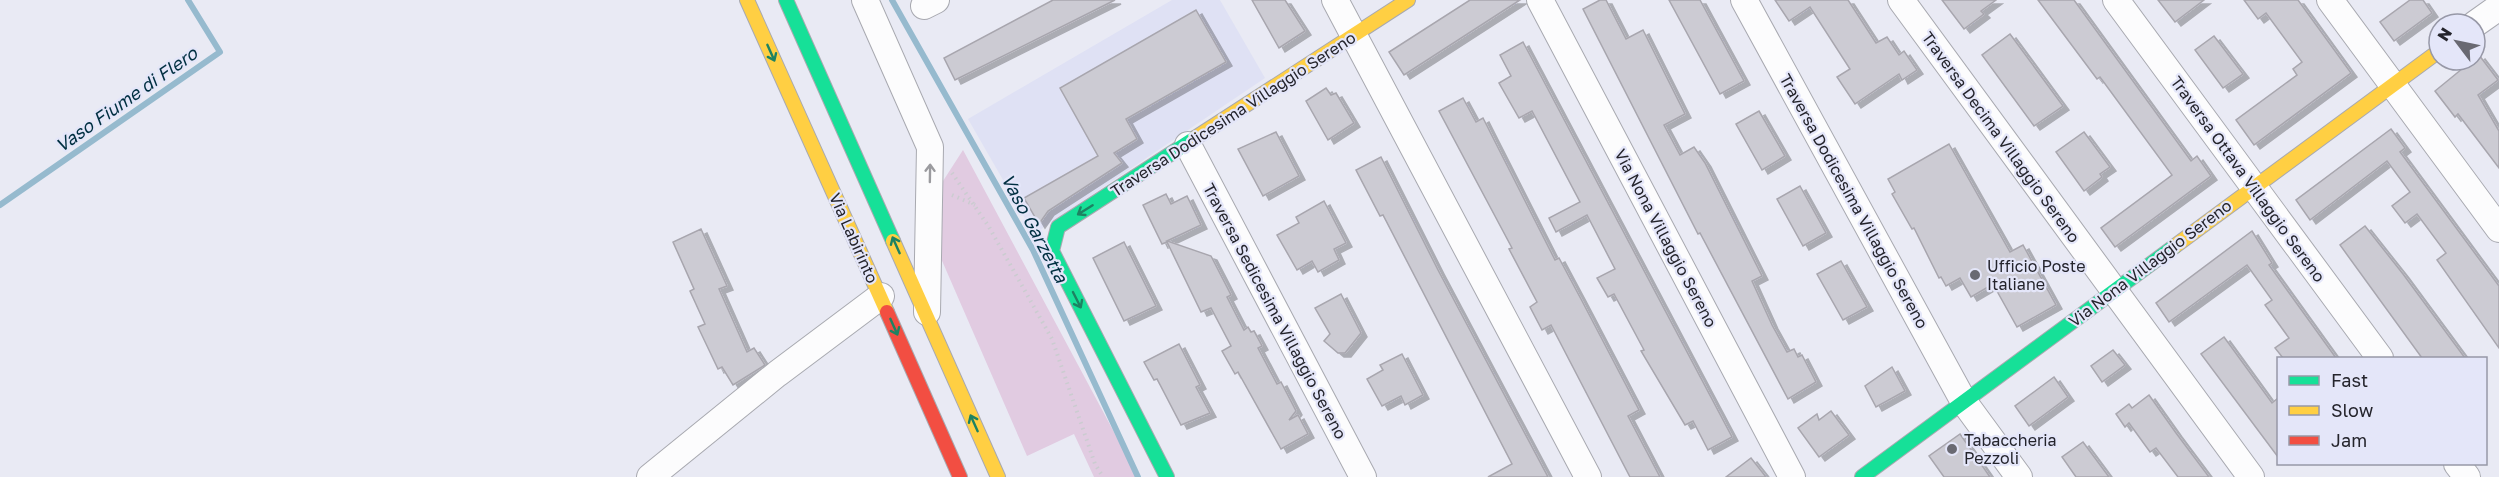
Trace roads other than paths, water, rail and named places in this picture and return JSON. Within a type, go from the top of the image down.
[{"type":"street","name":"Via Labirinto","points":[[747,0],[960,477]]},
{"type":"street","points":[[786,0],[998,477]]},
{"type":"street","points":[[865,0],[930,147],[927,315]]},
{"type":"street","points":[[1335,0],[1588,477]]},
{"type":"street","name":"Traversa Dodicesima Villaggio Sereno","points":[[1167,477],[1052,251],[1058,227],[1188,145],[1408,0]]},
{"type":"street","name":"Via Nona Villaggio Sereno","points":[[1540,0],[1792,477]]},
{"type":"street","name":"Traversa Dodicesima Villaggio Sereno","points":[[1744,0],[1964,402],[2019,477]]},
{"type":"street","name":"Traversa Decima Villaggio Sereno","points":[[1901,0],[2251,477]]},
{"type":"street","name":"Traversa Ottava Villaggio Sereno","points":[[2116,0],[2379,357]]},
{"type":"street","points":[[2330,0],[2499,229]]},
{"type":"street","name":"Via Nona Villaggio Sereno","points":[[1862,477],[2427,60]]},
{"type":"street","name":"Traversa Sedicesima Villaggio Sereno","points":[[1188,145],[1363,477]]},
{"type":"street","points":[[650,477],[777,374],[880,296]]},
{"type":"street","points":[[2458,465],[2467,477]]},
{"type":"waterway","name":"Vaso Fiume di Flero","points":[[0,205],[220,52],[188,0]]},
{"type":"waterway","name":"Vaso Garzetta","points":[[892,0],[1033,250],[1138,477]]},
{"type":"place","name":"Ufficio Poste Italiane","points":[[1975,275]]},
{"type":"place","name":"Tabaccheria Pezzoli","points":[[1952,449]]}]
